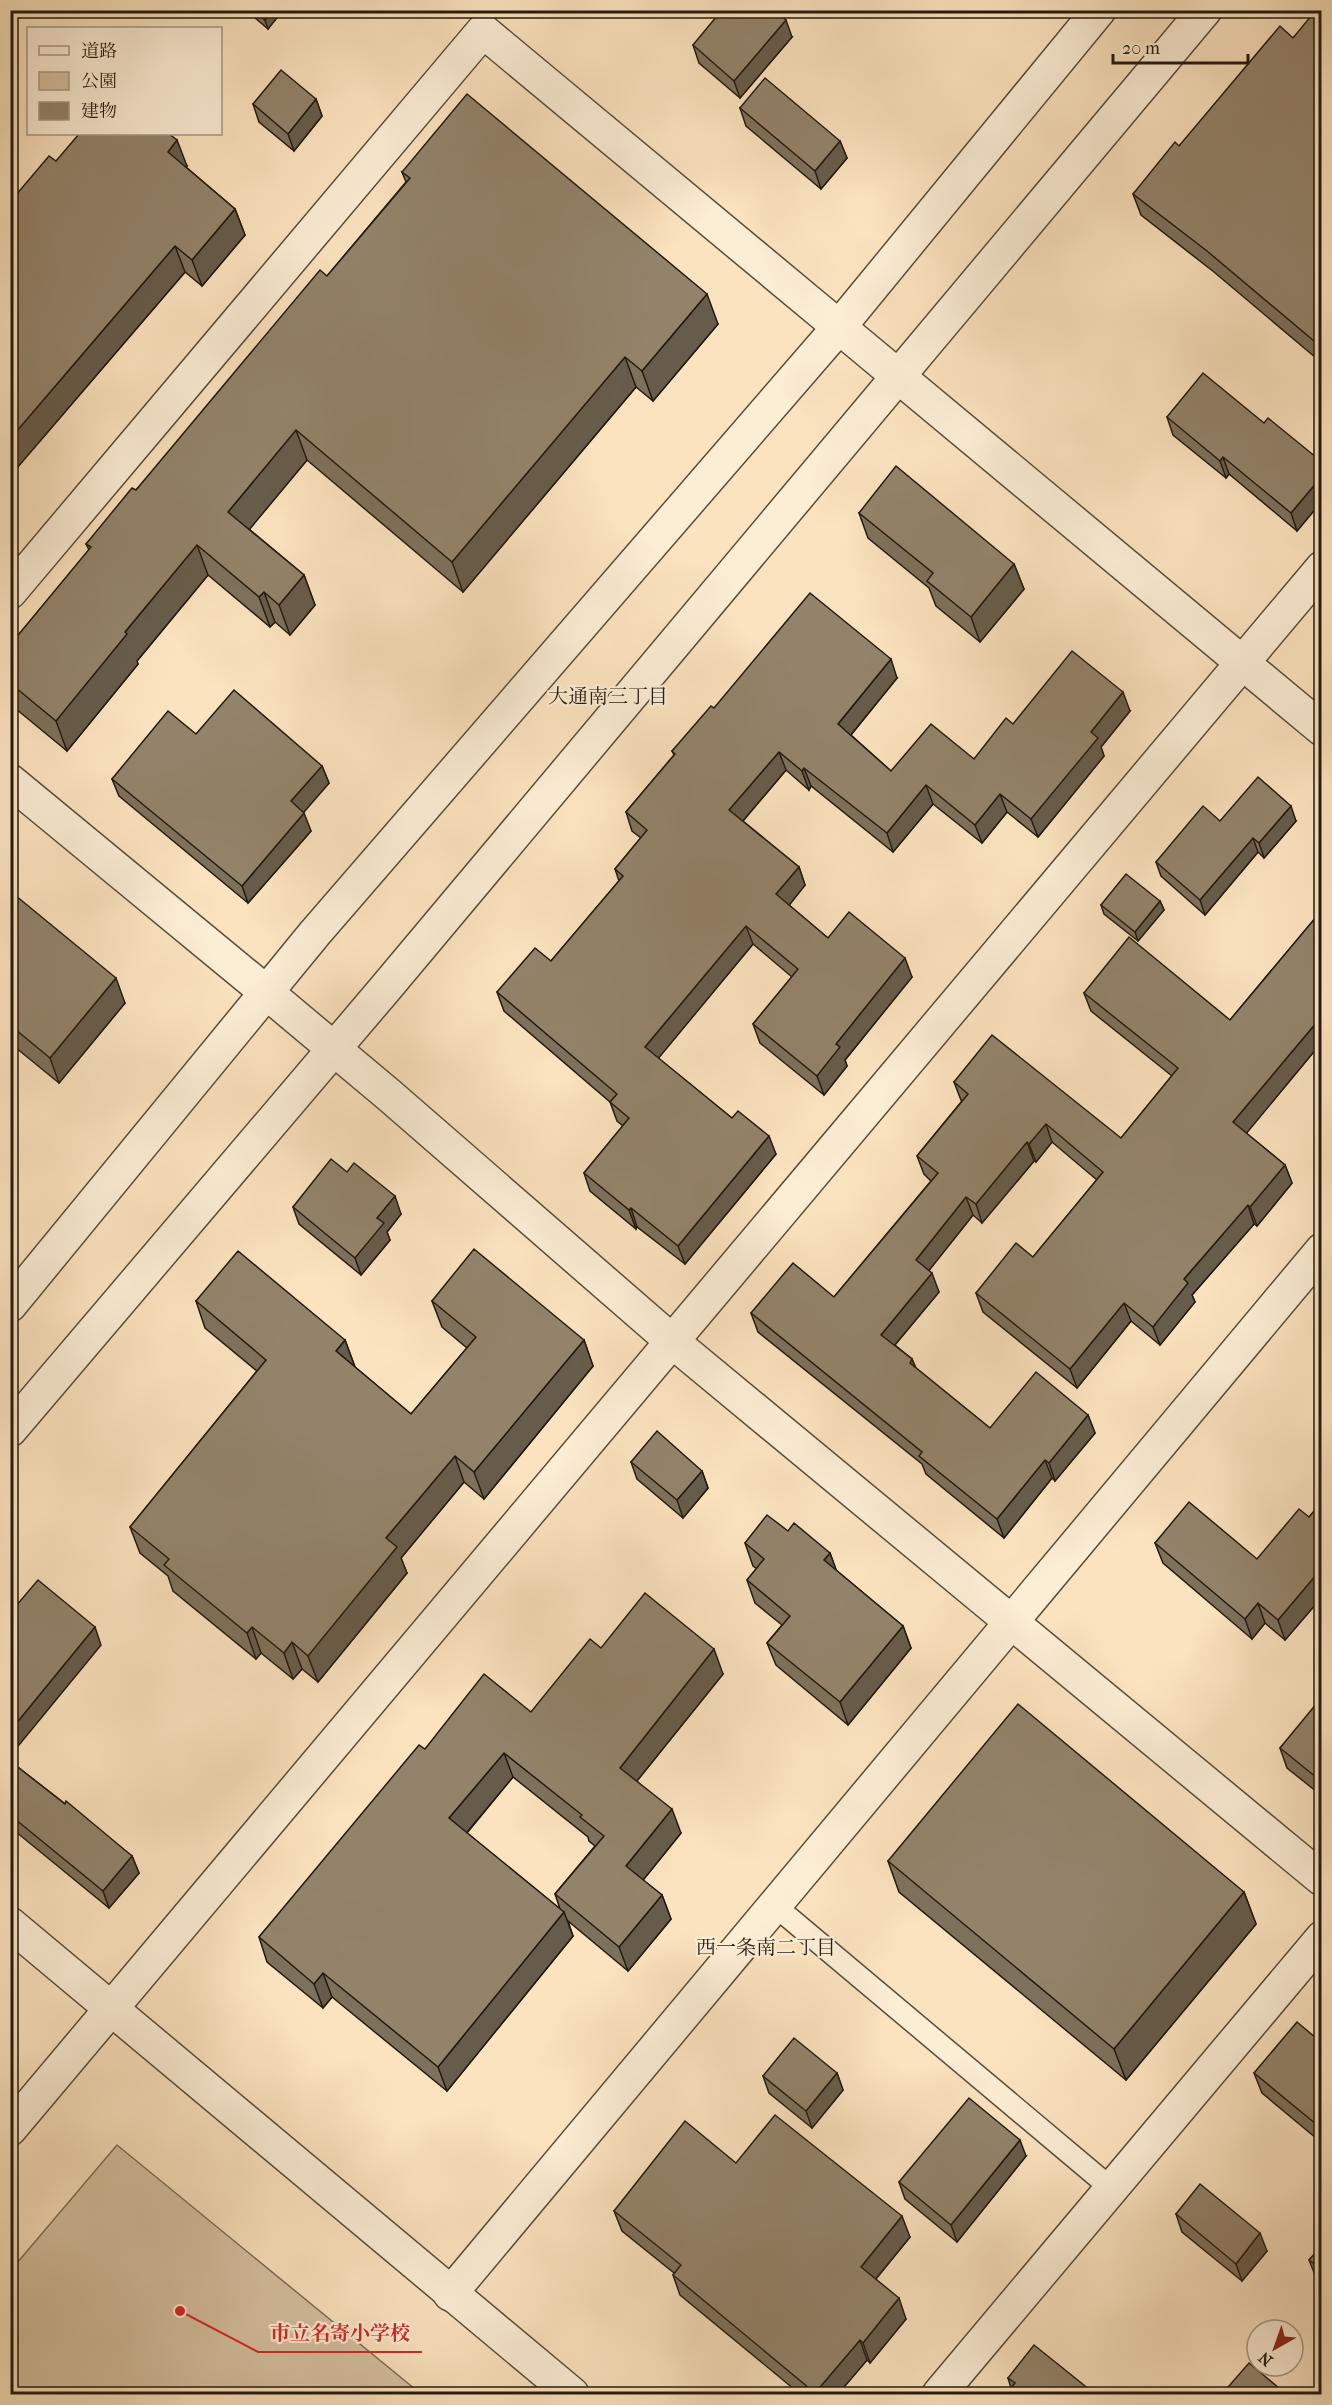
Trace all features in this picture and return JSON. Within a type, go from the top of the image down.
[{"type":"street","points":[[10,1305],[266,992],[839,327],[1099,10]]},
{"type":"street","points":[[10,1430],[899,377],[1205,10]]},
{"type":"street","points":[[10,592],[483,31],[1322,729]]},
{"type":"street","points":[[10,2129],[1322,568]]},
{"type":"street","points":[[10,781],[334,1048],[673,1342],[1322,1879]]},
{"type":"street","points":[[450,2294],[1322,1250]]},
{"type":"street","points":[[10,1924],[572,2394]]},
{"type":"street","points":[[939,2394],[1322,1938]]},
{"type":"lane","points":[[774,1905],[1112,2188]]},
{"type":"green space","points":[[117,2145],[421,2394],[11,2394],[11,2270]]},
{"type":"building","points":[[254,10],[272,10],[265,20]]},
{"type":"building","points":[[722,10],[775,10],[786,20],[734,81],[693,45]]},
{"type":"building","points":[[1316,10],[1322,10],[1322,344],[1320,346],[1207,251],[1133,194],[1175,142],[1179,146],[1280,26],[1293,38]]},
{"type":"building","points":[[281,70],[316,99],[288,134],[253,104]]},
{"type":"building","points":[[765,78],[840,141],[815,171],[740,108]]},
{"type":"building","points":[[467,94],[707,294],[642,371],[625,357],[452,562],[296,430],[228,512],[304,575],[279,605],[264,592],[259,597],[197,545],[56,721],[10,683],[10,645],[91,547],[86,544],[132,488],[136,490],[320,270],[327,276],[410,178],[402,172]]},
{"type":"building","points":[[78,135],[170,135],[177,140],[168,152],[235,209],[192,260],[175,246],[10,439],[10,202],[49,156],[56,161]]},
{"type":"building","points":[[1203,373],[1264,423],[1268,418],[1322,462],[1322,476],[1291,513],[1223,457],[1220,461],[1167,417]]},
{"type":"building","points":[[896,466],[1014,564],[971,617],[927,581],[933,573],[859,513]]},
{"type":"building","points":[[810,593],[891,659],[838,724],[891,771],[931,724],[974,759],[1006,718],[1013,724],[1072,651],[1123,692],[1091,732],[1098,738],[1031,819],[1000,794],[975,825],[926,785],[887,833],[804,768],[802,771],[779,752],[729,810],[799,867],[776,894],[828,938],[849,912],[905,958],[836,1044],[840,1047],[817,1076],[753,1024],[798,969],[746,926],[645,1047],[732,1118],[738,1111],[769,1136],[678,1246],[584,1173],[629,1118],[610,1102],[617,1094],[497,992],[535,948],[551,961],[623,876],[615,869],[647,830],[626,812],[675,754],[672,751],[711,706],[714,708]]},
{"type":"building","points":[[234,690],[322,766],[291,801],[304,813],[242,886],[112,779],[168,711],[196,734]]},
{"type":"building","points":[[1258,777],[1291,806],[1259,843],[1253,838],[1200,900],[1156,862],[1203,806],[1220,821]]},
{"type":"building","points":[[1126,874],[1160,901],[1135,932],[1101,905]]},
{"type":"building","points":[[10,891],[116,978],[50,1058],[10,1025]]},
{"type":"building","points":[[1322,910],[1322,1016],[1233,1122],[1285,1165],[1184,1279],[1188,1283],[1153,1327],[1124,1303],[1070,1369],[976,1293],[1016,1243],[1033,1257],[1103,1172],[1046,1124],[1029,1144],[1027,1142],[976,1204],[966,1197],[916,1260],[932,1273],[881,1335],[912,1359],[910,1363],[990,1428],[1036,1372],[1088,1415],[1049,1463],[1045,1460],[997,1519],[919,1456],[922,1452],[751,1313],[793,1263],[834,1297],[938,1173],[917,1156],[968,1094],[954,1082],[992,1035],[1121,1138],[1178,1068],[1084,993],[1129,937],[1230,1020]]},
{"type":"building","points":[[331,1159],[347,1172],[354,1163],[395,1196],[377,1218],[384,1223],[355,1258],[293,1207]]},
{"type":"building","points":[[474,1249],[584,1340],[474,1472],[455,1456],[386,1538],[397,1547],[308,1656],[292,1642],[284,1653],[252,1627],[247,1633],[164,1565],[169,1559],[130,1527],[266,1360],[196,1301],[238,1251],[345,1340],[336,1351],[411,1414],[476,1337],[432,1301]]},
{"type":"building","points":[[657,1431],[702,1471],[677,1500],[631,1462]]},
{"type":"building","points":[[1189,1502],[1257,1559],[1299,1509],[1309,1517],[1322,1502],[1322,1568],[1278,1620],[1258,1603],[1245,1619],[1155,1543]]},
{"type":"building","points":[[767,1515],[788,1531],[794,1523],[830,1553],[824,1560],[903,1626],[840,1702],[767,1643],[790,1616],[747,1580],[764,1559],[745,1543]]},
{"type":"building","points":[[38,1580],[95,1627],[10,1731],[10,1613]]},
{"type":"building","points":[[645,1593],[714,1649],[620,1768],[672,1809],[626,1866],[662,1895],[619,1947],[555,1894],[604,1836],[580,1817],[582,1815],[504,1753],[449,1818],[564,1912],[438,2067],[323,1973],[314,1984],[259,1937],[419,1745],[425,1749],[484,1674],[531,1712],[590,1639],[601,1648]]},
{"type":"building","points":[[1317,1703],[1322,1707],[1322,1782],[1280,1748]]},
{"type":"building","points":[[1018,1704],[1244,1892],[1114,2049],[888,1861]]},
{"type":"building","points":[[10,1761],[65,1804],[66,1801],[132,1856],[103,1891],[10,1815]]},
{"type":"building","points":[[1297,2022],[1322,2043],[1322,2129],[1254,2073]]},
{"type":"building","points":[[794,2038],[837,2073],[806,2111],[763,2076]]},
{"type":"building","points":[[969,2098],[1020,2140],[951,2225],[899,2182]]},
{"type":"building","points":[[775,2115],[902,2216],[861,2267],[899,2298],[863,2343],[860,2340],[815,2393],[673,2275],[681,2265],[614,2211],[685,2121],[736,2163]]},
{"type":"building","points":[[1200,2184],[1260,2233],[1236,2264],[1176,2214]]},
{"type":"building","points":[[1322,2246],[1322,2270],[1309,2260]]},
{"type":"building","points":[[1034,2345],[1095,2394],[1006,2394],[1015,2383],[1008,2378]]},
{"type":"building","points":[[1245,2368],[1245,2378],[1267,2378],[1286,2394],[1222,2394]]},
{"type":"place","name":"市立名寄小学校","points":[[180,2311]]},
{"type":"district","name":"大通南三丁目","points":[[608,696]]},
{"type":"district","name":"西一条南二丁目","points":[[766,1947]]}]
